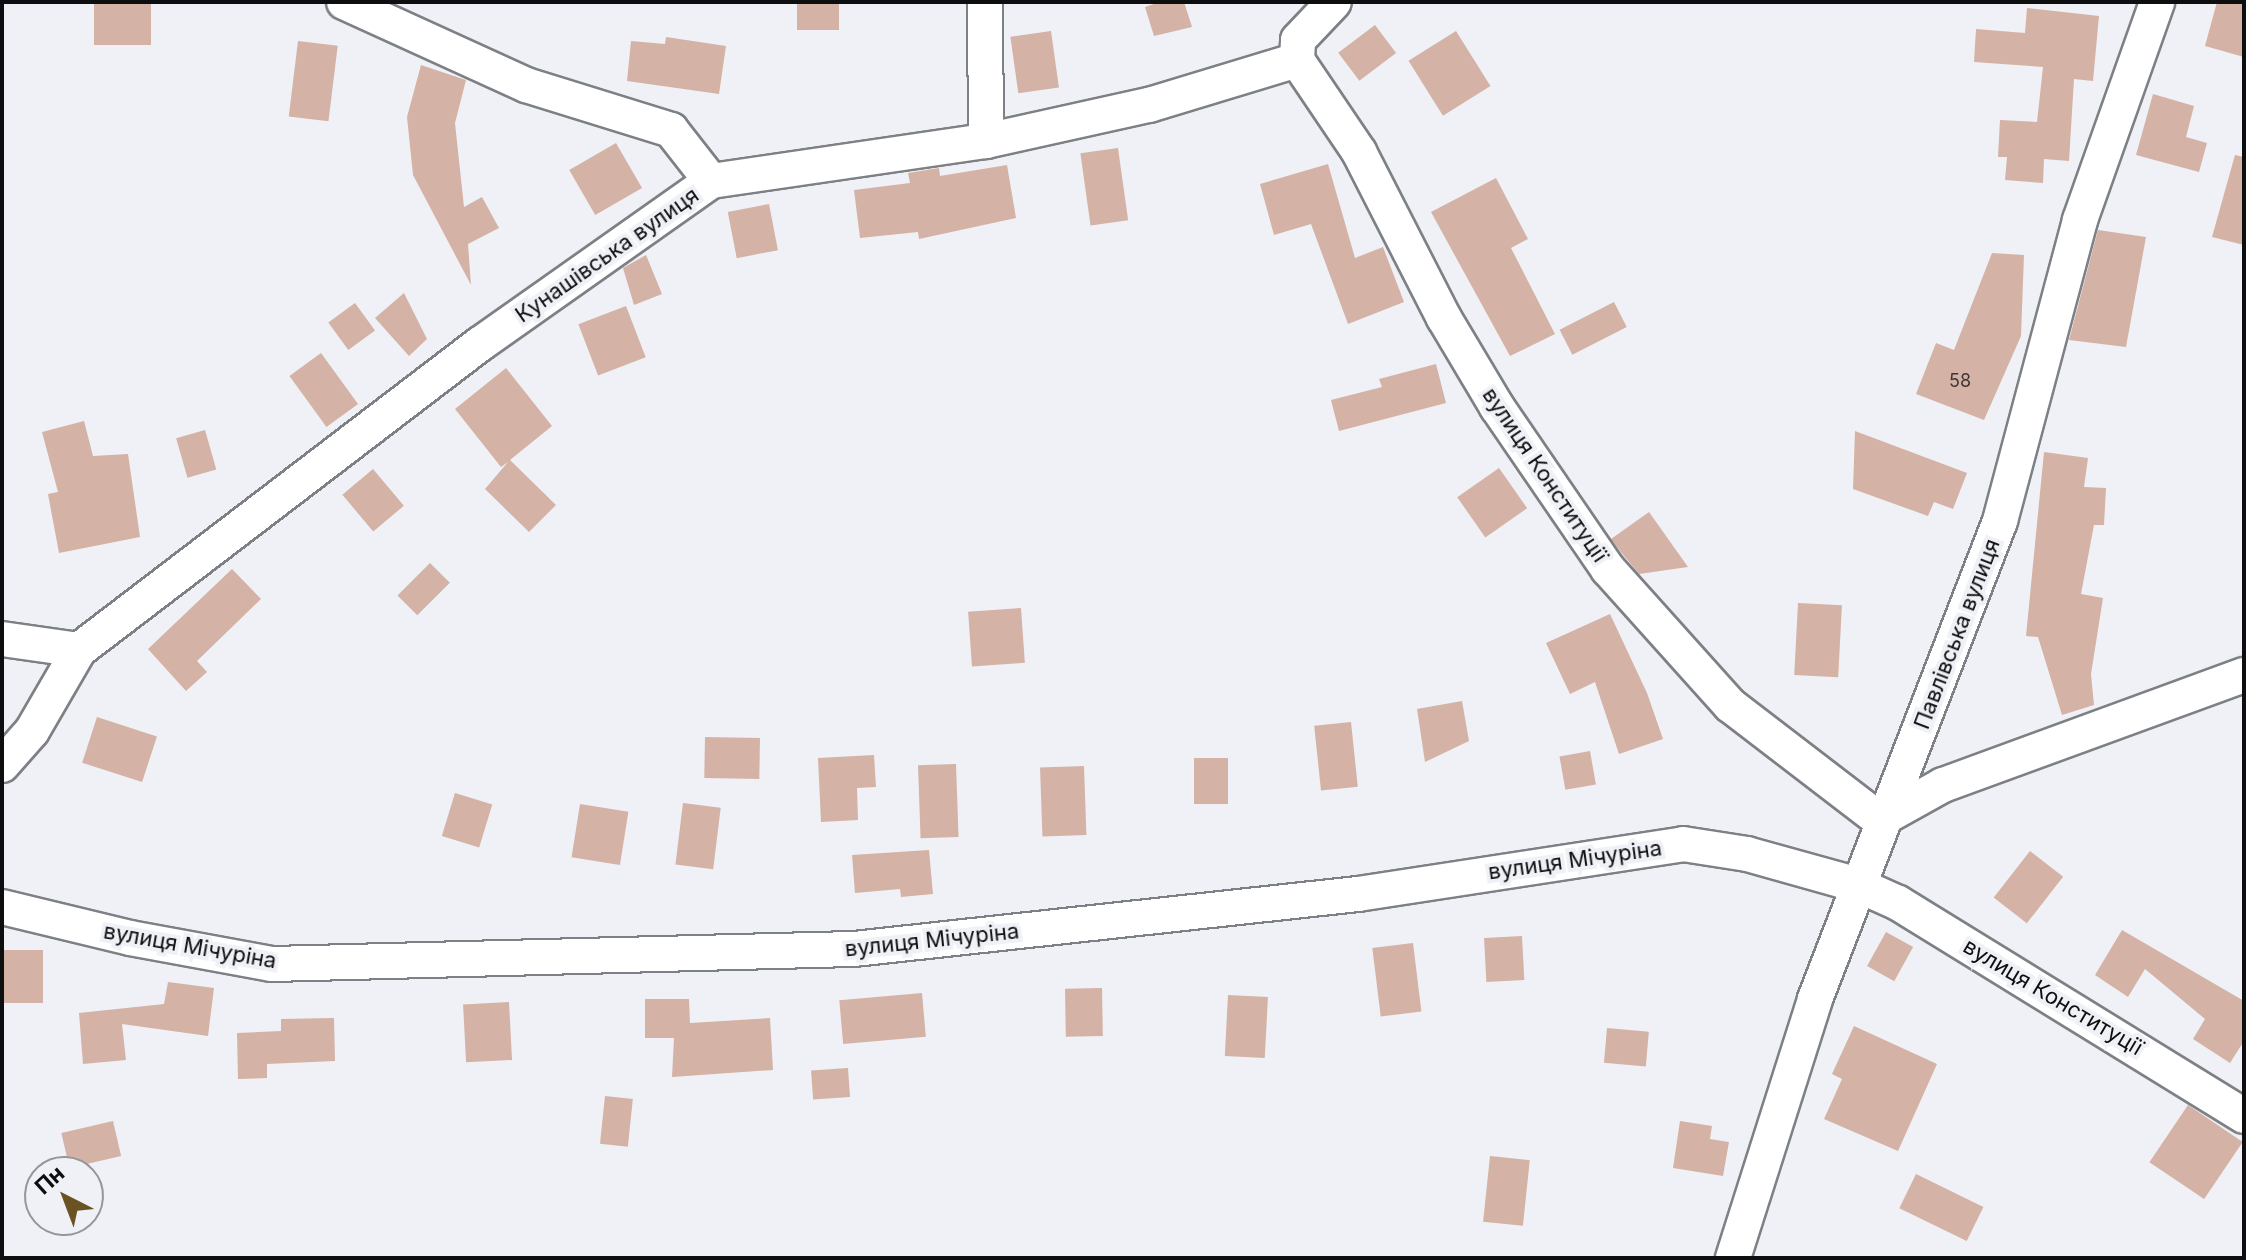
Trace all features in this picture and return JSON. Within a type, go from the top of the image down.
[{"type":"street","points":[[344,2],[526,85],[671,130],[711,181]]},
{"type":"street","points":[[985,2],[986,141]]},
{"type":"street","points":[[1297,60],[1298,40],[1334,2]]},
{"type":"street","name":"Павлівська вулиця","points":[[1733,1258],[1815,999],[1880,820],[1936,695],[2000,521],[2080,220],[2157,2]]},
{"type":"street","name":"Кунашівська вулиця","points":[[2,765],[32,731],[79,650],[480,344],[711,181],[986,141],[1149,105],[1297,60]]},
{"type":"street","name":"вулиця Конституції","points":[[1297,60],[1359,152],[1444,318],[1489,394],[1608,569],[1730,705],[1880,820]]},
{"type":"street","points":[[2,639],[79,650]]},
{"type":"street","points":[[1880,820],[1910,799],[1943,785],[2244,675]]},
{"type":"street","name":"вулиця Мічуріна","points":[[2,907],[130,938],[272,964],[854,949],[1358,894],[1683,844],[1747,854],[1858,885]]},
{"type":"street","name":"вулиця Конституції","points":[[1858,885],[1942,930],[2244,1116]]},
{"type":"building","points":[[94,2],[151,2],[151,45],[94,45]]},
{"type":"building","points":[[797,2],[839,2],[839,30],[797,30]]},
{"type":"building","points":[[1160,2],[1184,2],[1192,27],[1154,36],[1145,7]]},
{"type":"building","points":[[2217,2],[2244,2],[2244,57],[2205,46]]},
{"type":"building","points":[[2027,8],[2099,16],[2093,81],[2074,79],[2069,161],[2044,159],[2043,183],[2005,180],[2007,157],[1998,157],[2000,120],[2037,122],[2043,67],[1974,62],[1976,29],[2025,33]]},
{"type":"building","points":[[1375,25],[1396,53],[1359,81],[1338,53]]},
{"type":"building","points":[[1051,31],[1059,87],[1018,93],[1010,37]]},
{"type":"building","points":[[1456,31],[1490,86],[1443,116],[1409,61]]},
{"type":"building","points":[[666,37],[726,46],[719,94],[627,81],[631,41],[665,44]]},
{"type":"building","points":[[298,41],[338,46],[328,121],[289,116]]},
{"type":"building","points":[[421,65],[466,80],[455,123],[464,207],[482,197],[499,228],[468,244],[471,285],[413,175],[407,117]]},
{"type":"building","points":[[2153,94],[2194,106],[2186,137],[2207,143],[2199,172],[2136,155]]},
{"type":"building","points":[[616,143],[642,188],[595,215],[569,170]]},
{"type":"building","points":[[1118,148],[1128,220],[1091,226],[1080,153]]},
{"type":"building","points":[[2235,155],[2244,157],[2244,245],[2212,237]]},
{"type":"building","points":[[1328,164],[1355,258],[1383,247],[1404,302],[1348,324],[1311,224],[1274,235],[1260,184]]},
{"type":"building","points":[[1007,165],[1016,218],[919,239],[918,232],[860,238],[854,190],[910,183],[908,173],[939,168],[940,176]]},
{"type":"building","points":[[1496,178],[1528,239],[1511,248],[1555,334],[1510,356],[1431,212]]},
{"type":"building","points":[[769,204],[778,250],[737,258],[728,212]]},
{"type":"building","points":[[2098,230],[2146,237],[2126,347],[2069,340]]},
{"type":"building","points":[[1992,253],[2024,255],[2021,336],[1984,420],[1916,394],[1936,343],[1954,350]]},
{"type":"building","points":[[646,255],[662,294],[634,305],[623,268]]},
{"type":"building","points":[[404,293],[427,339],[409,356],[375,318]]},
{"type":"building","points":[[1614,302],[1627,327],[1572,355],[1560,330]]},
{"type":"building","points":[[355,303],[375,331],[348,350],[328,322]]},
{"type":"building","points":[[626,306],[646,357],[598,376],[578,324]]},
{"type":"building","points":[[321,353],[358,404],[326,427],[289,376]]},
{"type":"building","points":[[1436,364],[1446,403],[1339,431],[1331,400],[1382,387],[1379,379]]},
{"type":"building","points":[[506,368],[552,426],[510,460],[556,505],[529,532],[485,489],[508,462],[501,467],[455,409]]},
{"type":"building","points":[[84,421],[93,456],[128,454],[140,537],[59,553],[48,494],[58,492],[42,432]]},
{"type":"building","points":[[205,430],[216,469],[187,478],[176,438]]},
{"type":"building","points":[[1855,431],[1967,473],[1953,509],[1934,502],[1928,516],[1853,489]]},
{"type":"building","points":[[2044,452],[2088,458],[2084,487],[2106,488],[2104,525],[2094,525],[2081,594],[2103,598],[2091,674],[2094,705],[2062,715],[2038,637],[2026,636]]},
{"type":"building","points":[[1499,468],[1527,508],[1485,537],[1457,497]]},
{"type":"building","points":[[373,469],[404,506],[373,531],[342,495]]},
{"type":"building","points":[[1649,512],[1688,567],[1639,574],[1611,539]]},
{"type":"building","points":[[430,563],[450,583],[417,615],[397,596]]},
{"type":"building","points":[[232,569],[261,599],[197,661],[207,672],[186,691],[148,649]]},
{"type":"building","points":[[1798,603],[1842,605],[1838,677],[1794,675]]},
{"type":"building","points":[[1021,608],[1025,663],[972,667],[968,612]]},
{"type":"building","points":[[1610,614],[1647,693],[1663,739],[1619,754],[1595,682],[1570,694],[1546,643]]},
{"type":"building","points":[[1462,701],[1469,741],[1425,762],[1417,709]]},
{"type":"building","points":[[97,717],[157,736],[142,782],[82,763]]},
{"type":"building","points":[[1351,722],[1358,787],[1321,791],[1314,726]]},
{"type":"building","points":[[705,737],[760,738],[759,779],[704,778]]},
{"type":"building","points":[[1590,751],[1596,784],[1565,790],[1559,756]]},
{"type":"building","points":[[874,755],[876,787],[857,788],[858,820],[821,822],[818,758]]},
{"type":"building","points":[[1194,758],[1228,758],[1228,804],[1194,804]]},
{"type":"building","points":[[956,764],[959,837],[921,838],[918,765]]},
{"type":"building","points":[[1084,766],[1086,835],[1042,836],[1040,768]]},
{"type":"building","points":[[455,793],[492,804],[479,847],[442,836]]},
{"type":"building","points":[[683,803],[721,808],[713,869],[675,865]]},
{"type":"building","points":[[580,804],[628,812],[620,865],[572,857]]},
{"type":"building","points":[[929,850],[933,894],[901,897],[900,889],[855,893],[852,855]]},
{"type":"building","points":[[2030,851],[2063,877],[2027,923],[1994,897]]},
{"type":"building","points":[[2122,930],[2244,1001],[2244,1041],[2230,1063],[2193,1039],[2205,1019],[2145,969],[2128,997],[2095,975]]},
{"type":"building","points":[[1886,932],[1913,947],[1894,981],[1867,966]]},
{"type":"building","points":[[1522,936],[1524,980],[1486,982],[1484,938]]},
{"type":"building","points":[[1413,943],[1421,1011],[1381,1016],[1372,948]]},
{"type":"building","points":[[2,950],[43,950],[43,1003],[2,1003]]},
{"type":"building","points":[[168,982],[214,988],[208,1036],[122,1024],[126,1060],[83,1064],[79,1013],[164,1004]]},
{"type":"building","points":[[1102,988],[1103,1036],[1066,1037],[1065,989]]},
{"type":"building","points":[[922,993],[926,1037],[843,1044],[839,1000]]},
{"type":"building","points":[[1228,995],[1268,997],[1265,1058],[1225,1056]]},
{"type":"building","points":[[645,999],[689,999],[690,1023],[770,1018],[773,1070],[672,1077],[674,1038],[645,1038]]},
{"type":"building","points":[[509,1002],[512,1060],[466,1062],[463,1004]]},
{"type":"building","points":[[334,1018],[335,1061],[267,1064],[267,1078],[238,1079],[237,1033],[281,1031],[281,1019]]},
{"type":"building","points":[[1854,1026],[1937,1064],[1898,1151],[1824,1119],[1842,1079],[1832,1074]]},
{"type":"building","points":[[1607,1028],[1649,1032],[1646,1067],[1604,1063]]},
{"type":"building","points":[[848,1068],[850,1097],[813,1100],[811,1071]]},
{"type":"building","points":[[605,1096],[633,1099],[628,1147],[600,1144]]},
{"type":"building","points":[[2188,1105],[2243,1142],[2204,1199],[2149,1162]]},
{"type":"building","points":[[113,1121],[121,1156],[104,1160],[104,1156],[67,1156],[61,1133]]},
{"type":"building","points":[[1680,1121],[1712,1126],[1710,1139],[1729,1142],[1723,1176],[1673,1168]]},
{"type":"building","points":[[1490,1156],[1530,1160],[1523,1226],[1483,1222]]},
{"type":"building","points":[[1916,1174],[1983,1207],[1967,1241],[1899,1208]]}]
